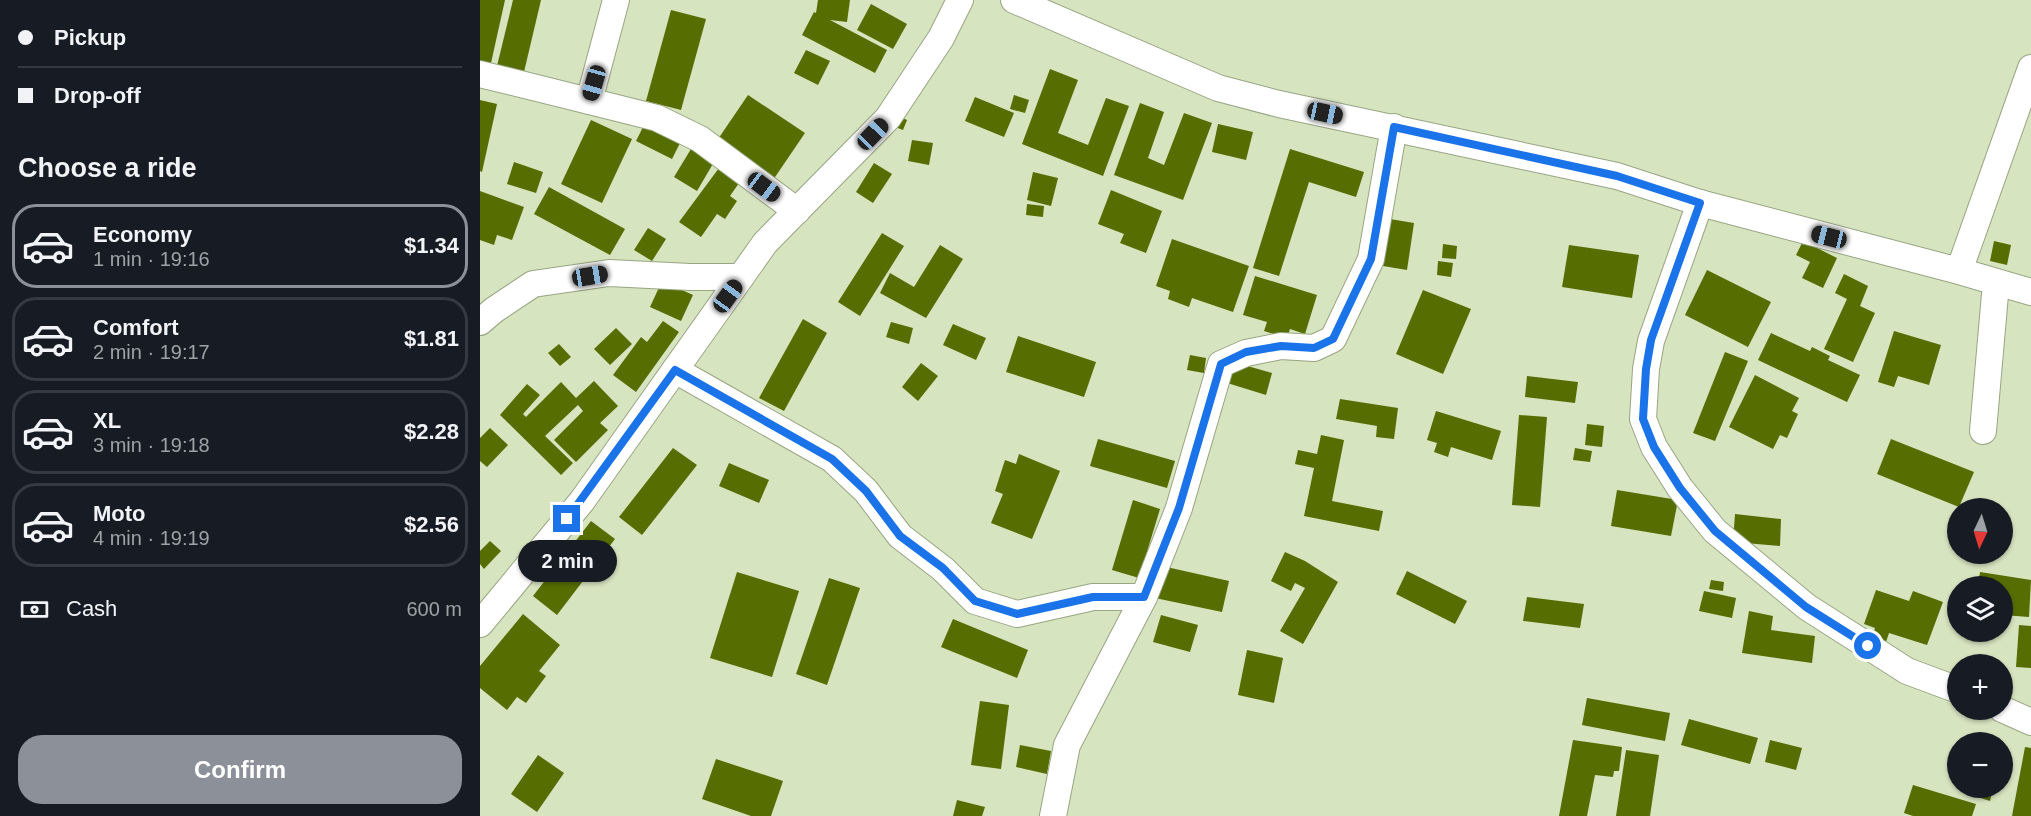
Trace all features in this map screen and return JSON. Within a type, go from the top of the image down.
[{"type":"street","points":[[589,101],[616,0]]},
{"type":"street","points":[[480,624],[582,501],[765,243],[888,118],[941,38],[960,0]]},
{"type":"street","points":[[1014,0],[1218,88],[1279,104],[1617,176],[1700,203],[2031,292]]},
{"type":"street","points":[[1959,271],[2031,68]]},
{"type":"street","points":[[480,75],[657,118],[700,139],[797,211]]},
{"type":"street","points":[[1053,816],[1067,745],[1144,597],[1179,508],[1221,364],[1246,352],[1281,346],[1314,348],[1333,339],[1371,259],[1394,127]]},
{"type":"street","points":[[1700,203],[1651,340],[1646,369],[1643,419],[1654,447],[1680,488],[1715,531],[1806,607],[1907,670],[1947,686]]},
{"type":"street","points":[[480,322],[533,284],[609,273],[741,277]]},
{"type":"street","points":[[1983,431],[1996,283]]},
{"type":"street","points":[[675,370],[832,459],[866,491],[900,536],[943,568],[975,601],[1017,614],[1093,597],[1144,597]]},
{"type":"street","points":[[2013,714],[2031,722]]},
{"type":"building","points":[[480,0],[505,0],[491,63],[480,61]]},
{"type":"building","points":[[513,0],[541,0],[524,72],[497,66]]},
{"type":"building","points":[[818,0],[850,0],[847,22],[830,20],[887,50],[875,73],[802,35],[814,12],[816,13]]},
{"type":"building","points":[[871,4],[907,24],[893,49],[857,30]]},
{"type":"building","points":[[671,10],[706,19],[681,110],[646,101]]},
{"type":"building","points":[[806,50],[830,61],[818,85],[794,73]]},
{"type":"building","points":[[1050,69],[1078,80],[1058,133],[1088,145],[1106,98],[1129,106],[1103,176],[1022,144]]},
{"type":"building","points":[[748,95],[805,133],[771,183],[714,145]]},
{"type":"building","points":[[1014,95],[1029,100],[1025,113],[1010,109]]},
{"type":"building","points":[[975,97],[1014,113],[1004,137],[965,121]]},
{"type":"building","points":[[480,100],[497,104],[482,172],[480,171]]},
{"type":"building","points":[[1140,103],[1164,112],[1148,158],[1164,165],[1184,113],[1212,123],[1183,200],[1114,175]]},
{"type":"building","points":[[894,114],[907,120],[903,130],[890,125]]},
{"type":"building","points":[[591,120],[632,139],[602,203],[561,184]]},
{"type":"building","points":[[645,123],[681,141],[672,159],[636,141]]},
{"type":"building","points":[[1218,124],[1253,132],[1246,160],[1212,152]]},
{"type":"building","points":[[912,140],[933,143],[929,165],[908,161]]},
{"type":"building","points":[[691,149],[714,162],[697,191],[674,177]]},
{"type":"building","points":[[1290,149],[1364,172],[1356,197],[1309,182],[1279,276],[1253,268]]},
{"type":"building","points":[[514,162],[543,172],[536,193],[507,184]]},
{"type":"building","points":[[874,163],[892,174],[873,203],[856,192]]},
{"type":"building","points":[[719,168],[739,183],[730,196],[737,201],[725,219],[717,214],[701,237],[679,222]]},
{"type":"building","points":[[1033,172],[1058,178],[1051,206],[1027,200]]},
{"type":"building","points":[[549,187],[625,229],[610,255],[534,214]]},
{"type":"building","points":[[1111,190],[1162,211],[1146,253],[1120,243],[1124,234],[1098,224]]},
{"type":"building","points":[[480,191],[524,207],[512,240],[497,235],[494,245],[480,240]]},
{"type":"building","points":[[1027,204],[1044,206],[1043,217],[1026,215]]},
{"type":"building","points":[[1390,219],[1414,223],[1407,270],[1383,266]]},
{"type":"building","points":[[648,228],[666,239],[652,261],[634,250]]},
{"type":"building","points":[[882,233],[904,246],[860,316],[838,302]]},
{"type":"building","points":[[1172,239],[1249,266],[1233,312],[1192,298],[1189,307],[1168,299],[1170,291],[1156,286]]},
{"type":"building","points":[[1803,241],[1837,258],[1823,288],[1802,278],[1810,262],[1796,255]]},
{"type":"building","points":[[1994,241],[2011,245],[2007,265],[1990,261]]},
{"type":"building","points":[[1443,244],[1457,246],[1456,259],[1442,258]]},
{"type":"building","points":[[940,245],[963,259],[926,318],[880,293],[890,273],[914,287]]},
{"type":"building","points":[[1569,245],[1639,255],[1632,298],[1562,287]]},
{"type":"building","points":[[1438,261],[1453,263],[1451,277],[1437,275]]},
{"type":"building","points":[[1707,270],[1771,302],[1748,347],[1685,315]]},
{"type":"building","points":[[1844,274],[1868,286],[1860,306],[1875,313],[1853,362],[1824,349],[1847,299],[1835,293]]},
{"type":"building","points":[[1255,276],[1317,295],[1305,334],[1290,329],[1287,338],[1264,331],[1267,322],[1243,315]]},
{"type":"building","points":[[662,281],[693,295],[681,321],[650,307]]},
{"type":"building","points":[[1423,290],[1471,309],[1443,374],[1396,354]]},
{"type":"building","points":[[803,319],[827,333],[784,411],[759,398]]},
{"type":"building","points":[[663,321],[679,332],[636,392],[613,375],[641,337],[647,342]]},
{"type":"building","points":[[891,322],[913,328],[909,344],[886,337]]},
{"type":"building","points":[[953,324],[986,338],[976,360],[943,345]]},
{"type":"building","points":[[616,328],[632,344],[610,365],[594,349]]},
{"type":"building","points":[[1894,331],[1941,345],[1929,385],[1898,376],[1894,387],[1878,382]]},
{"type":"building","points":[[1771,333],[1810,351],[1812,347],[1830,356],[1828,360],[1860,375],[1847,402],[1758,360]]},
{"type":"building","points":[[1018,336],[1096,362],[1084,397],[1006,372]]},
{"type":"building","points":[[559,344],[571,357],[560,366],[548,353]]},
{"type":"building","points":[[1725,352],[1748,361],[1715,441],[1693,433]]},
{"type":"building","points":[[1190,355],[1206,358],[1204,373],[1187,370]]},
{"type":"building","points":[[1230,361],[1272,373],[1266,395],[1224,382]]},
{"type":"building","points":[[921,363],[938,376],[918,401],[902,387]]},
{"type":"building","points":[[1755,375],[1799,398],[1792,411],[1798,414],[1787,438],[1780,435],[1773,449],[1729,427]]},
{"type":"building","points":[[1527,376],[1578,382],[1575,403],[1525,397]]},
{"type":"building","points":[[594,381],[618,406],[600,423],[608,430],[576,462],[554,440],[583,411],[578,405],[545,436],[573,463],[561,475],[500,415],[527,384],[540,395],[523,414],[526,417],[561,382],[576,398]]},
{"type":"building","points":[[1340,399],[1398,408],[1394,439],[1376,437],[1377,426],[1336,419]]},
{"type":"building","points":[[1436,411],[1501,431],[1492,460],[1451,447],[1448,457],[1434,452],[1437,443],[1427,440]]},
{"type":"building","points":[[1519,415],[1547,417],[1540,507],[1512,505]]},
{"type":"building","points":[[1587,424],[1604,426],[1602,447],[1585,445]]},
{"type":"building","points":[[490,428],[508,445],[487,467],[480,461],[480,438]]},
{"type":"building","points":[[1321,435],[1344,440],[1332,501],[1383,511],[1379,531],[1304,516],[1314,468],[1295,464],[1298,450],[1317,454]]},
{"type":"building","points":[[1098,439],[1175,461],[1167,488],[1090,466]]},
{"type":"building","points":[[1891,439],[1974,472],[1963,498],[1947,498],[1947,502],[1877,474]]},
{"type":"building","points":[[673,448],[697,465],[642,535],[619,517]]},
{"type":"building","points":[[1575,448],[1592,451],[1590,462],[1573,460]]},
{"type":"building","points":[[1019,454],[1060,471],[1032,539],[991,523],[1003,494],[995,491],[1005,460],[1016,464]]},
{"type":"building","points":[[729,463],[769,480],[759,503],[719,486]]},
{"type":"building","points":[[1617,490],[1678,500],[1671,536],[1611,526]]},
{"type":"building","points":[[1133,500],[1160,509],[1139,578],[1112,570]]},
{"type":"building","points":[[1735,514],[1781,519],[1780,546],[1733,542]]},
{"type":"building","points":[[591,521],[615,539],[557,615],[533,596]]},
{"type":"building","points":[[490,541],[501,551],[484,569],[480,564],[480,551]]},
{"type":"building","points":[[1285,552],[1305,561],[1338,582],[1303,644],[1280,631],[1305,588],[1295,583],[1291,591],[1271,581]]},
{"type":"building","points":[[1162,566],[1229,581],[1222,612],[1155,598]]},
{"type":"building","points":[[1407,571],[1467,601],[1455,624],[1396,594]]},
{"type":"building","points":[[737,572],[799,591],[772,677],[710,658]]},
{"type":"building","points":[[1980,572],[2006,576],[1979,576]]},
{"type":"building","points":[[2013,577],[2031,580],[2029,617],[2013,616]]},
{"type":"building","points":[[829,578],[860,588],[827,685],[796,674]]},
{"type":"building","points":[[1711,580],[1724,582],[1723,591],[1709,589]]},
{"type":"building","points":[[1876,590],[1909,601],[1913,591],[1943,602],[1927,645],[1889,633],[1886,642],[1872,638],[1875,628],[1864,624]]},
{"type":"building","points":[[1704,591],[1736,598],[1732,618],[1699,611]]},
{"type":"building","points":[[1527,597],[1584,604],[1580,628],[1523,621]]},
{"type":"building","points":[[1749,611],[1773,616],[1771,630],[1815,636],[1812,663],[1742,653]]},
{"type":"building","points":[[523,614],[560,645],[539,671],[546,676],[526,703],[517,697],[507,710],[480,688],[480,666]]},
{"type":"building","points":[[1161,615],[1198,625],[1190,652],[1153,642]]},
{"type":"building","points":[[953,619],[1028,650],[1017,678],[941,647]]},
{"type":"building","points":[[2019,625],[2031,626],[2031,668],[2016,667]]},
{"type":"building","points":[[1247,650],[1283,658],[1274,703],[1238,695]]},
{"type":"building","points":[[1587,698],[1670,713],[1665,741],[1582,725]]},
{"type":"building","points":[[980,701],[1009,705],[1001,769],[971,765]]},
{"type":"building","points":[[1689,719],[1758,738],[1750,764],[1681,745]]},
{"type":"building","points":[[1573,740],[1622,747],[1619,771],[1614,771],[1613,777],[1595,775],[1587,816],[1559,816]]},
{"type":"building","points":[[1770,740],[1802,748],[1796,770],[1765,762]]},
{"type":"building","points":[[1020,745],[1051,751],[1047,774],[1016,767]]},
{"type":"building","points":[[2025,747],[2031,748],[2031,816],[2012,816]]},
{"type":"building","points":[[1626,750],[1659,755],[1650,816],[1616,816]]},
{"type":"building","points":[[538,755],[564,773],[537,812],[511,794]]},
{"type":"building","points":[[716,759],[783,781],[771,816],[751,816],[702,799]]},
{"type":"building","points":[[1913,785],[1947,795],[1947,798],[1956,798],[1976,804],[1972,816],[1913,816],[1904,813]]},
{"type":"building","points":[[957,800],[985,807],[982,816],[953,816]]},
{"type":"route","points":[[567,519],[675,370],[832,459],[866,491],[900,536],[943,568],[975,601],[1017,614],[1093,597],[1144,597],[1179,508],[1221,364],[1246,352],[1281,346],[1314,348],[1333,339],[1371,259],[1383,179],[1394,127],[1617,176],[1700,203],[1651,340],[1646,369],[1643,419],[1654,447],[1680,488],[1715,531],[1806,607],[1868,646]]}]
